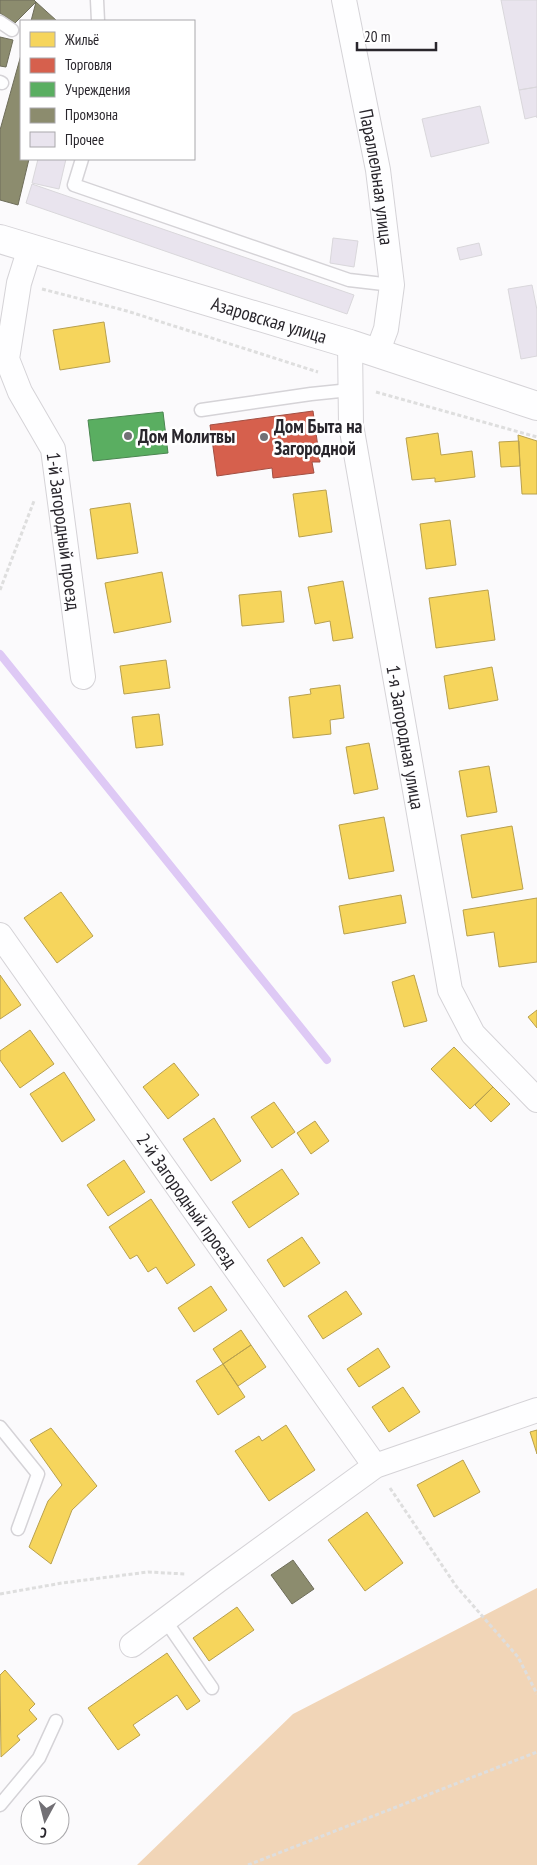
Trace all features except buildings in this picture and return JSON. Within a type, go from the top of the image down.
[{"type":"street","name":"Параллельная улица","points":[[344,0],[378,170],[392,285],[386,328],[377,353]]},
{"type":"street","name":"Азаровская улица","points":[[0,239],[350,344],[537,406]]},
{"type":"street","name":"1-й Загородный проезд","points":[[30,248],[19,283],[7,360],[20,392],[53,449],[82,678]]},
{"type":"street","name":"1-я Загородная улица","points":[[350,344],[353,435],[450,990],[473,1034],[537,1100]]},
{"type":"street","name":"2-й Загородный проезд","points":[[0,935],[375,1466]]},
{"type":"street","points":[[132,1645],[375,1466],[537,1410]]},
{"type":"lane","points":[[97,0],[98,20]]},
{"type":"lane","points":[[0,22],[12,30]]},
{"type":"lane","points":[[82,160],[74,185],[348,280],[392,285]]},
{"type":"lane","points":[[201,410],[311,394],[350,386]]},
{"type":"lane","points":[[0,1427],[38,1474],[18,1528]]},
{"type":"lane","points":[[165,1620],[212,1688]]},
{"type":"lane","points":[[0,1805],[39,1758],[56,1721]]},
{"type":"path","points":[[19,283],[127,311],[350,386],[537,437]]},
{"type":"path","points":[[0,590],[37,493]]},
{"type":"path","points":[[375,1466],[456,1586],[518,1657],[537,1694]]},
{"type":"path","points":[[0,1594],[62,1583],[148,1572],[190,1574],[218,1581]]},
{"type":"path","points":[[248,1865],[537,1752]]},
{"type":"shaded area","points":[[537,1588],[537,1865],[137,1865],[293,1714]]},
{"type":"waterway","points":[[0,654],[327,1060]]},
{"type":"place","name":"Дом Молитвы","points":[[128,436]]},
{"type":"place","name":"Дом Быта на Загородной","points":[[264,437]]}]
